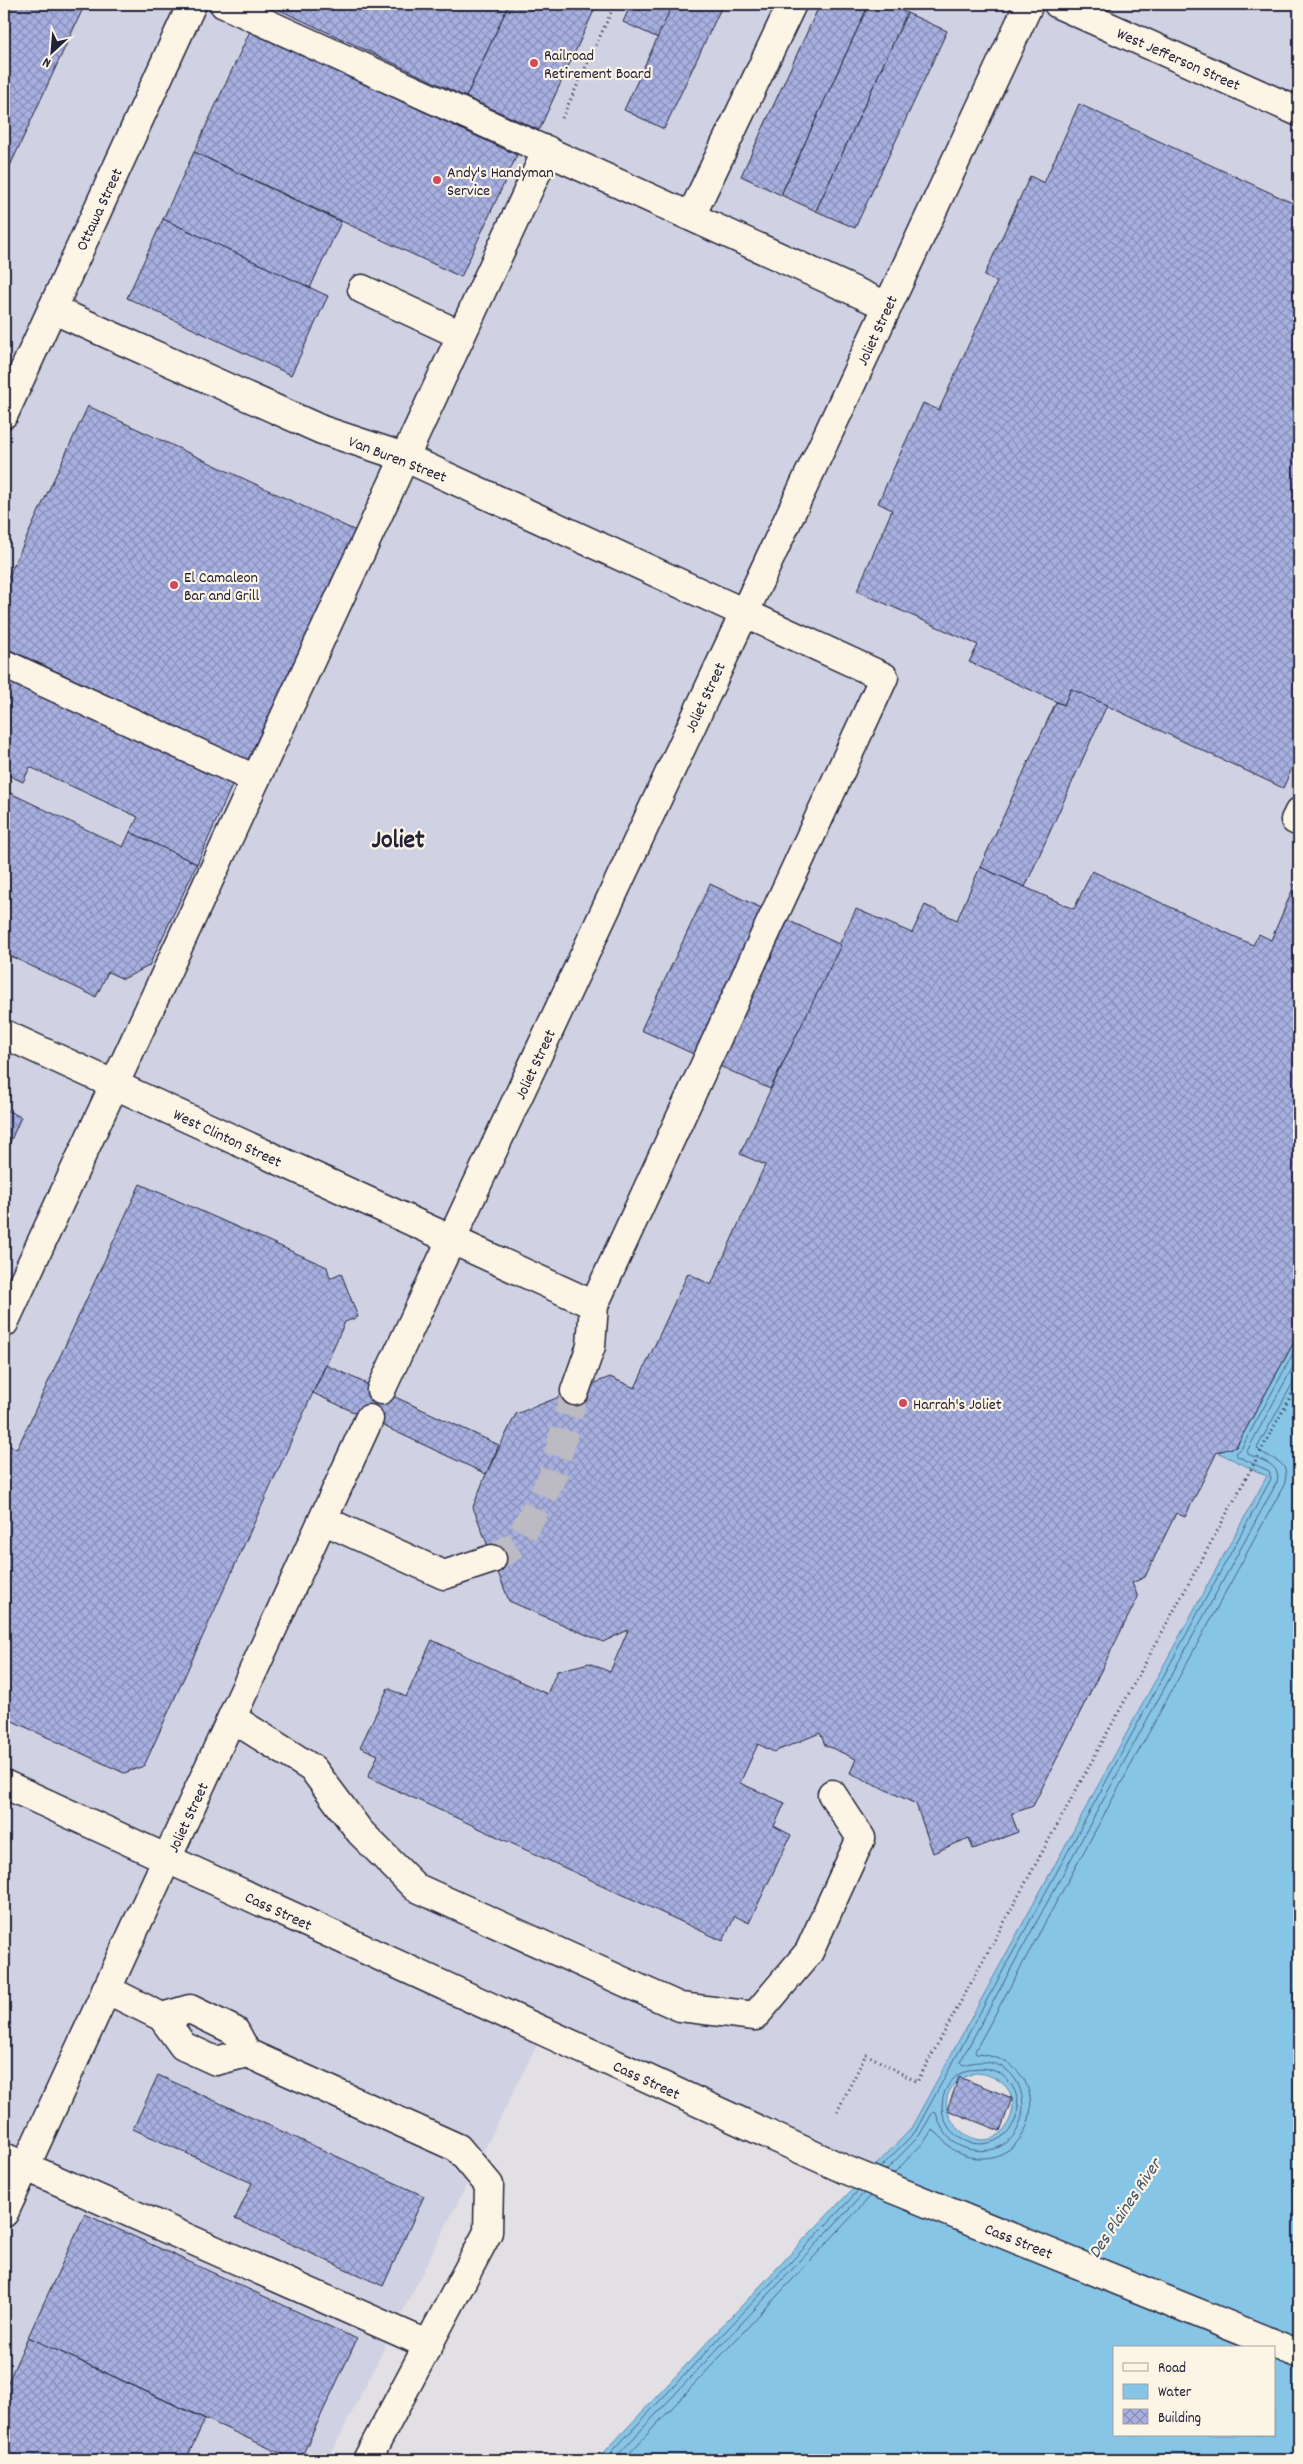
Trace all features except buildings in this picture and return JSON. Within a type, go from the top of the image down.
[{"type":"street","name":"Ottawa Street","points":[[4,414],[192,4]]},
{"type":"street","points":[[224,4],[887,306]]},
{"type":"street","points":[[692,216],[792,4]]},
{"type":"street","name":"Joliet Street","points":[[381,1390],[453,1240],[743,613],[1029,4]]},
{"type":"street","name":"West Jefferson Street","points":[[1058,4],[1299,112]]},
{"type":"street","points":[[4,1323],[547,150]]},
{"type":"street","points":[[362,289],[460,335]]},
{"type":"street","name":"Van Buren Street","points":[[52,309],[322,430],[404,457],[884,677],[594,1304]]},
{"type":"street","points":[[4,664],[255,779]]},
{"type":"street","points":[[1299,812],[1295,820],[1299,822]]},
{"type":"street","name":"West Clinton Street","points":[[4,1034],[594,1304]]},
{"type":"street","points":[[575,1391],[591,1346],[594,1304]]},
{"type":"street","name":"Joliet Street","points":[[6,2202],[14,2161],[106,1990],[369,1419]]},
{"type":"street","points":[[323,1520],[444,1575],[492,1559]]},
{"type":"street","points":[[232,1718],[313,1768],[360,1832],[415,1887],[680,2007],[755,2016],[809,1952],[861,1838],[832,1794]]},
{"type":"street","name":"Cass Street","points":[[4,1784],[846,2170],[1299,2354]]},
{"type":"street","points":[[106,1990],[162,2017],[183,2046],[216,2062],[247,2053]]},
{"type":"street","points":[[162,2017],[190,2009],[235,2031],[247,2053],[458,2148],[489,2185],[488,2232],[367,2460]]},
{"type":"street","points":[[14,2161],[429,2346]]},
{"type":"path","points":[[547,150],[615,4]]},
{"type":"path","points":[[838,2112],[866,2054],[917,2082],[1299,1381]]},
{"type":"shaded area","points":[[4,4],[1019,4],[453,1240],[4,1033]]},
{"type":"shaded area","points":[[1037,4],[1299,122],[1299,1333],[1236,1447],[1218,1452],[1267,1476],[910,2130],[875,2166],[177,1854]]},
{"type":"shaded area","points":[[1068,4],[1299,4],[1299,107]]},
{"type":"shaded area","points":[[4,1041],[448,1241],[164,1852],[4,1779]]},
{"type":"shaded area","points":[[4,1791],[160,1862],[4,2205]]},
{"type":"shaded area","points":[[169,1865],[542,2035],[328,2460],[4,2460],[4,2228]]},
{"type":"water","name":"Des Plaines River","points":[[1299,1333],[1299,2460],[597,2460],[810,2233],[910,2130],[1267,1476],[1217,1452],[1236,1447]],"holes":[[[975,2073],[984,2074],[1001,2082],[1007,2088],[1013,2103],[1009,2121],[997,2136],[983,2140],[968,2136],[956,2126],[948,2113],[947,2098],[955,2084]]]},
{"type":"tunnel","points":[[492,1559],[517,1544],[552,1478],[575,1391]]},
{"type":"place","name":"Railroad Retirement Board","points":[[534,63]]},
{"type":"place","name":"Andy's Handyman Service","points":[[437,180]]},
{"type":"place","name":"El Camaleon Bar and Grill","points":[[174,585]]},
{"type":"place","name":"Harrah's Joliet","points":[[903,1403]]},
{"type":"district","name":"Joliet","points":[[398,838]]}]
